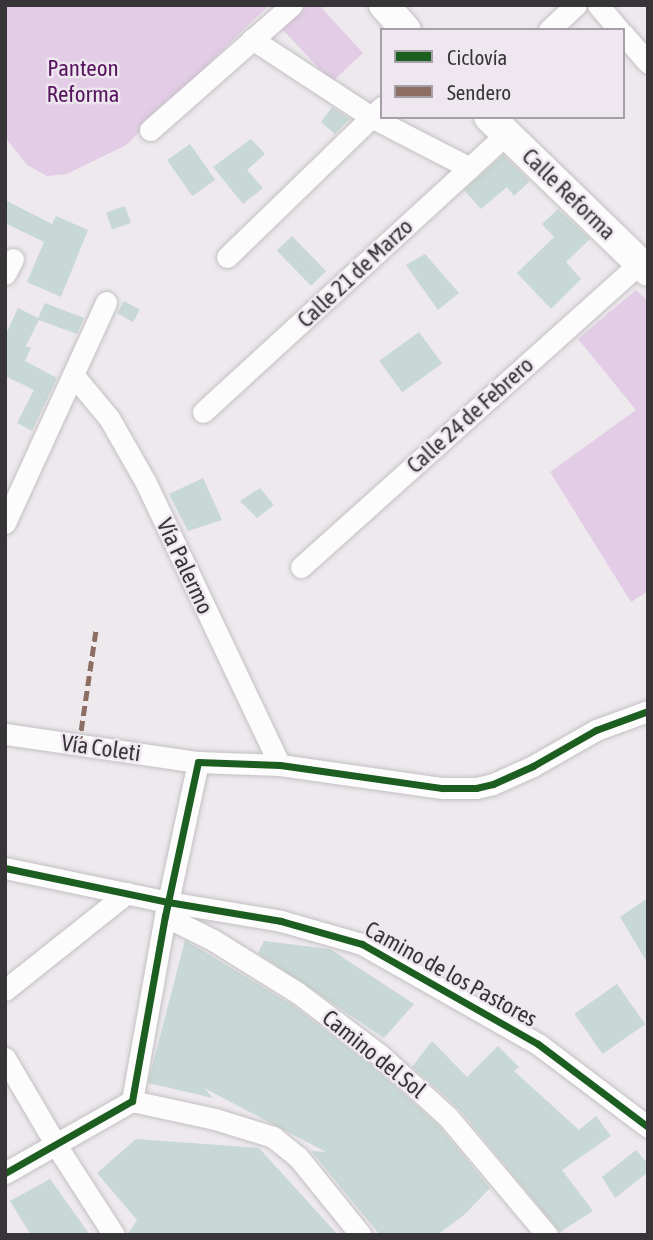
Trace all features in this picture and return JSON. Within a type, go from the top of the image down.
[{"type":"street","points":[[150,130],[292,5]]},
{"type":"street","points":[[384,5],[404,28]]},
{"type":"street","points":[[551,28],[576,5]]},
{"type":"street","points":[[598,5],[617,28]]},
{"type":"street","points":[[625,36],[648,62]]},
{"type":"street","points":[[227,257],[377,112],[252,38]]},
{"type":"street","points":[[389,119],[470,168]]},
{"type":"street","name":"Calle 21 de Marzo","points":[[203,412],[470,168],[498,126]]},
{"type":"street","name":"Calle Reforma","points":[[498,126],[644,267]]},
{"type":"street","name":"Calle 24 de Febrero","points":[[301,567],[644,267]]},
{"type":"street","points":[[5,523],[106,302]]},
{"type":"street","name":"Vía Palermo","points":[[74,376],[109,418],[145,481],[280,765]]},
{"type":"street","name":"Vía Coleti","points":[[5,734],[198,762],[280,765],[442,788],[476,788],[493,784],[533,766],[596,730],[648,711]]},
{"type":"street","points":[[132,1101],[166,909],[198,762]]},
{"type":"street","name":"Camino de los Pastores","points":[[5,868],[127,893],[166,909],[281,921],[362,944],[399,962],[538,1044],[648,1127]]},
{"type":"street","points":[[5,990],[127,893]]},
{"type":"street","name":"Camino del Sol","points":[[166,909],[298,993],[380,1055],[448,1116],[547,1235]]},
{"type":"street","points":[[5,1058],[56,1145],[114,1235]]},
{"type":"street","points":[[5,1173],[132,1101],[215,1119],[273,1137],[298,1157],[361,1235]]},
{"type":"green space","name":"Panteon Reforma","points":[[5,5],[269,5],[126,145],[67,174],[47,176],[27,165],[5,137]]},
{"type":"green space","points":[[308,5],[319,5],[363,53],[332,82],[282,29]]},
{"type":"green space","points":[[636,290],[648,301],[648,591],[631,602],[550,472],[636,410],[578,339]]},
{"type":"building","points":[[332,107],[350,119],[335,134],[321,122]]},
{"type":"building","points":[[251,139],[265,154],[247,170],[263,188],[243,204],[213,167]]},
{"type":"building","points":[[190,144],[215,180],[192,196],[167,160]]},
{"type":"building","points":[[503,155],[530,181],[514,196],[507,187],[481,209],[464,190]]},
{"type":"building","points":[[5,200],[52,224],[56,216],[88,230],[61,297],[27,282],[44,242],[5,223]]},
{"type":"building","points":[[125,206],[131,223],[112,230],[106,213]]},
{"type":"building","points":[[558,209],[590,239],[566,262],[581,279],[551,309],[517,273],[554,237],[542,224]]},
{"type":"building","points":[[292,236],[326,271],[311,286],[277,251]]},
{"type":"building","points":[[425,254],[459,293],[438,310],[406,265]]},
{"type":"building","points":[[124,301],[140,310],[133,322],[117,313]]},
{"type":"building","points":[[45,303],[84,318],[77,334],[39,320],[26,346],[31,348],[25,361],[57,378],[32,431],[17,423],[34,390],[5,376],[5,336],[18,308],[38,318]]},
{"type":"building","points":[[419,332],[442,364],[402,392],[379,361]]},
{"type":"building","points":[[203,478],[222,520],[188,531],[169,494]]},
{"type":"building","points":[[260,488],[274,505],[257,518],[240,501]]},
{"type":"building","points":[[648,898],[648,964],[620,917]]},
{"type":"building","points":[[185,940],[291,1004],[372,1065],[439,1126],[490,1188],[464,1215],[437,1235],[380,1235],[311,1151],[326,1152],[204,1088],[213,1098],[148,1083]]},
{"type":"building","points":[[264,941],[330,949],[414,1004],[384,1038],[258,953]]},
{"type":"building","points":[[617,984],[645,1024],[603,1054],[574,1014]]},
{"type":"building","points":[[432,1041],[467,1077],[498,1046],[519,1067],[514,1071],[579,1130],[596,1116],[611,1136],[562,1170],[593,1211],[560,1232],[458,1108],[412,1067]]},
{"type":"building","points":[[136,1139],[259,1148],[338,1235],[127,1235],[137,1220],[97,1173]]},
{"type":"building","points":[[636,1150],[648,1164],[648,1172],[615,1198],[602,1177]]},
{"type":"building","points":[[50,1179],[90,1235],[31,1235],[10,1201]]},
{"type":"marked path","points":[[79,745],[96,630]]},
{"type":"cycle path","points":[[5,1173],[132,1101],[165,916],[198,762],[280,765],[442,788],[476,788],[493,784],[533,766],[596,730],[648,711]]},
{"type":"cycle path","points":[[5,868],[168,902],[281,921],[362,944],[538,1044],[648,1127]]}]
